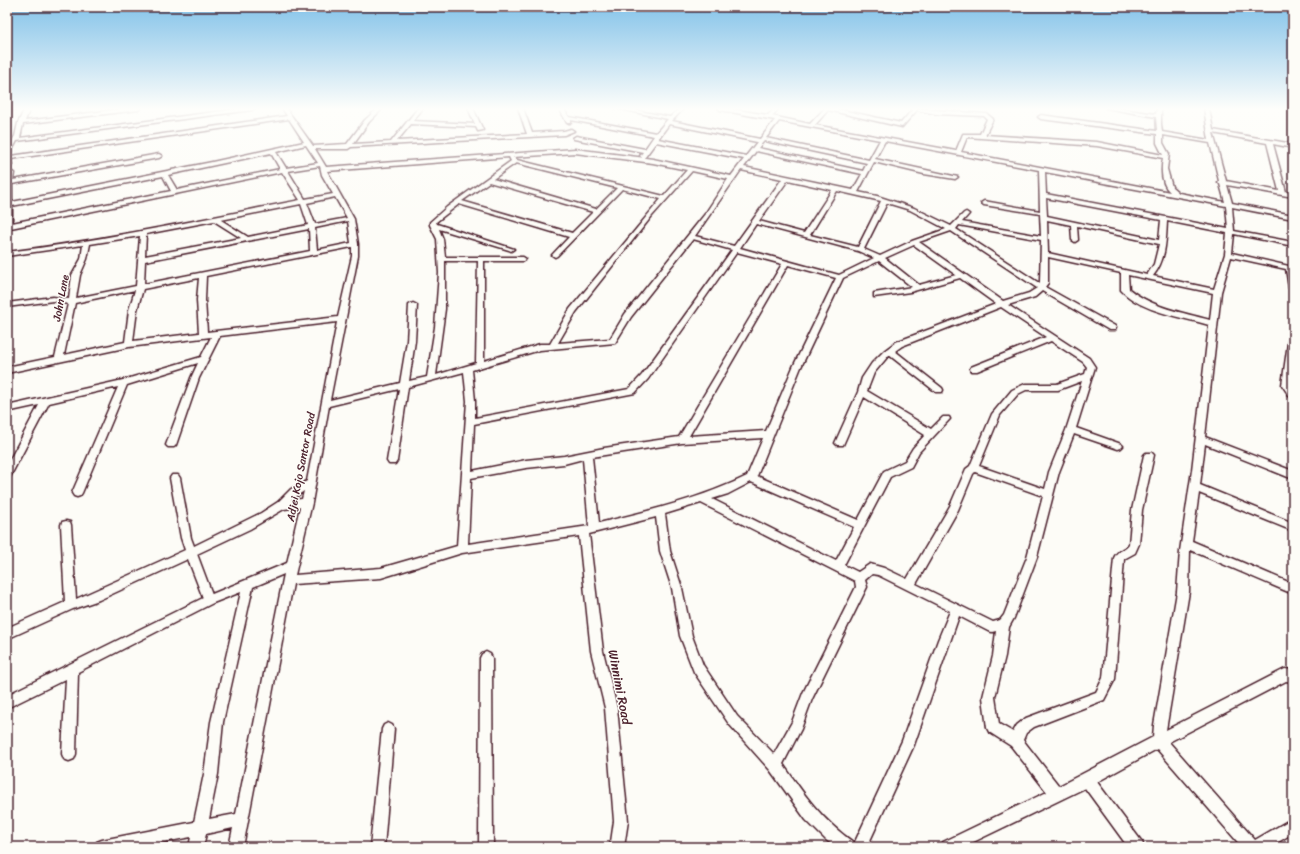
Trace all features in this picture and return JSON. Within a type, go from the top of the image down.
[{"type":"street","points":[[7,166],[9,165],[7,158],[8,152],[11,148]]},
{"type":"street","points":[[7,158],[80,148]]},
{"type":"street","points":[[8,205],[295,148]]},
{"type":"street","name":"Adjei Kojo Santor Road","points":[[236,847],[240,820],[288,580],[311,483],[356,244],[351,218],[325,175],[323,167],[312,148]]},
{"type":"street","points":[[629,148],[646,151]]},
{"type":"street","points":[[640,160],[649,148]]},
{"type":"street","points":[[704,148],[748,158]]},
{"type":"street","points":[[803,148],[955,177]]},
{"type":"street","points":[[855,192],[879,148]]},
{"type":"street","points":[[927,148],[1293,217]]},
{"type":"street","points":[[958,154],[960,148]]},
{"type":"street","points":[[1117,148],[1165,157]]},
{"type":"street","points":[[1163,148],[1166,154],[1164,168],[1169,188],[1179,196]]},
{"type":"street","points":[[1213,148],[1229,206],[1230,231],[1228,254],[1217,292],[1201,439],[1186,543],[1183,592],[1160,725],[1159,741],[1251,847]]},
{"type":"street","points":[[1271,148],[1284,193]]},
{"type":"street","points":[[326,404],[468,369],[480,364],[553,345],[612,341],[628,316],[653,288],[732,178],[756,149],[865,173]]},
{"type":"street","points":[[7,170],[11,173],[8,187],[8,228],[271,172],[323,167],[575,151],[640,160],[732,178]]},
{"type":"street","points":[[273,152],[303,201],[312,226],[314,252]]},
{"type":"street","points":[[10,182],[159,156]]},
{"type":"street","points":[[509,156],[514,161],[664,198]]},
{"type":"street","points":[[433,225],[434,221],[458,202],[514,161]]},
{"type":"street","points":[[741,168],[855,192],[912,209],[952,229],[1040,287],[1112,328]]},
{"type":"street","points":[[553,345],[573,311],[664,198],[690,170]]},
{"type":"street","points":[[840,443],[866,379],[890,351],[899,344],[1002,304],[1032,295],[1042,288],[1040,287],[1044,283],[1044,278],[1042,170]]},
{"type":"street","points":[[165,174],[174,192]]},
{"type":"street","points":[[470,422],[632,391],[645,377],[786,178]]},
{"type":"street","points":[[489,180],[598,210]]},
{"type":"street","points":[[1222,182],[1293,195]]},
{"type":"street","points":[[555,255],[621,187]]},
{"type":"street","points":[[806,236],[836,188]]},
{"type":"street","points":[[1155,192],[1169,188]]},
{"type":"street","points":[[7,254],[33,252],[143,233],[337,195]]},
{"type":"street","points":[[1042,195],[1293,244]]},
{"type":"street","points":[[860,250],[885,200]]},
{"type":"street","points":[[458,202],[574,236]]},
{"type":"street","points":[[984,202],[1043,215],[1074,224],[1163,243]]},
{"type":"street","points":[[288,580],[382,573],[462,549],[589,530],[660,512],[702,499],[725,491],[751,478],[798,366],[840,277],[914,242],[952,229],[966,214]]},
{"type":"street","points":[[142,259],[351,218]]},
{"type":"street","points":[[1149,277],[1157,267],[1163,243],[1164,218]]},
{"type":"street","points":[[215,219],[247,239]]},
{"type":"street","points":[[755,222],[860,250],[880,258],[918,288]]},
{"type":"street","points":[[958,223],[1043,238]]},
{"type":"street","points":[[1074,224],[1075,240]]},
{"type":"street","points":[[433,225],[510,249]]},
{"type":"street","points":[[431,378],[439,314],[442,259],[440,237],[433,225]]},
{"type":"street","points":[[129,344],[133,310],[140,286],[143,233]]},
{"type":"street","points":[[690,237],[840,277]]},
{"type":"street","name":"John Lane","points":[[59,358],[72,301],[76,275],[84,259],[87,242]]},
{"type":"street","points":[[914,242],[1002,304],[1086,360],[1091,367],[1071,430],[1054,472],[1032,557],[1008,618],[1003,625],[999,656],[989,697],[993,728],[1016,741],[1057,794]]},
{"type":"street","points":[[7,305],[54,299],[64,302],[72,301],[140,286],[356,244]]},
{"type":"street","points":[[1043,254],[1217,292]]},
{"type":"street","points":[[1228,254],[1291,268],[1293,288]]},
{"type":"street","points":[[442,259],[481,260],[523,258]]},
{"type":"street","points":[[480,364],[481,260]]},
{"type":"street","points":[[682,440],[786,263]]},
{"type":"street","points":[[1124,271],[1125,290],[1134,298],[1152,306],[1214,324]]},
{"type":"street","points":[[203,336],[201,300],[204,274]]},
{"type":"street","points":[[877,295],[918,288],[962,275]]},
{"type":"street","points":[[392,460],[406,385],[411,341],[412,305]]},
{"type":"street","points":[[7,370],[129,344],[216,335],[342,319]]},
{"type":"street","points":[[1293,331],[1286,385],[1293,395]]},
{"type":"street","points":[[171,445],[203,360],[216,335]]},
{"type":"street","points":[[974,369],[1053,337]]},
{"type":"street","points":[[890,351],[939,390]]},
{"type":"street","points":[[7,409],[45,402],[124,383],[203,360]]},
{"type":"street","points":[[462,549],[468,475],[471,401],[468,369]]},
{"type":"street","points":[[910,584],[954,507],[969,472],[974,468],[996,414],[1015,392],[1025,387],[1058,387],[1088,376]]},
{"type":"street","points":[[77,493],[124,383]]},
{"type":"street","points":[[862,392],[930,433]]},
{"type":"street","points":[[7,474],[45,402]]},
{"type":"street","points":[[838,567],[888,474],[908,464],[912,454],[930,433],[946,419]]},
{"type":"street","points":[[1071,430],[1118,446]]},
{"type":"street","points":[[468,475],[682,440],[770,434]]},
{"type":"street","points":[[1201,439],[1293,475]]},
{"type":"street","name":"Winnimi Road","points":[[587,455],[589,530],[597,651],[611,708],[621,822],[618,844],[616,847]]},
{"type":"street","points":[[1016,741],[1021,729],[1030,722],[1100,696],[1109,679],[1118,558],[1122,554],[1132,550],[1134,544],[1137,510],[1149,455]]},
{"type":"street","points":[[974,468],[1048,494]]},
{"type":"street","points":[[175,478],[184,528],[191,553],[209,600]]},
{"type":"street","points":[[751,478],[860,525]]},
{"type":"street","points":[[282,505],[287,497],[311,483]]},
{"type":"street","points":[[1195,486],[1293,527]]},
{"type":"street","points":[[702,499],[859,578],[862,587],[807,697],[798,725],[775,765]]},
{"type":"street","points":[[7,634],[71,605],[103,594],[191,553],[243,528],[282,505],[307,503]]},
{"type":"street","points":[[660,512],[665,551],[676,588],[686,636],[698,668],[733,720],[775,765],[811,815],[831,835],[848,847]]},
{"type":"street","points":[[66,525],[71,605]]},
{"type":"street","points":[[1186,543],[1293,589]]},
{"type":"street","points":[[7,702],[209,600],[292,566]]},
{"type":"street","points":[[859,578],[870,569],[880,571],[910,584],[956,610],[992,626],[1003,625]]},
{"type":"street","points":[[196,847],[211,774],[217,722],[248,584]]},
{"type":"street","points":[[860,847],[875,811],[898,768],[914,729],[944,637],[956,610]]},
{"type":"street","points":[[486,658],[486,847]]},
{"type":"street","points":[[69,754],[72,670]]},
{"type":"street","points":[[948,847],[1087,780],[1191,723],[1285,675],[1293,677]]},
{"type":"street","points":[[378,847],[388,729]]},
{"type":"street","points":[[1087,780],[1137,847]]},
{"type":"street","points":[[102,847],[201,828],[215,823],[240,820]]},
{"type":"street","points":[[1257,847],[1293,825]]}]
